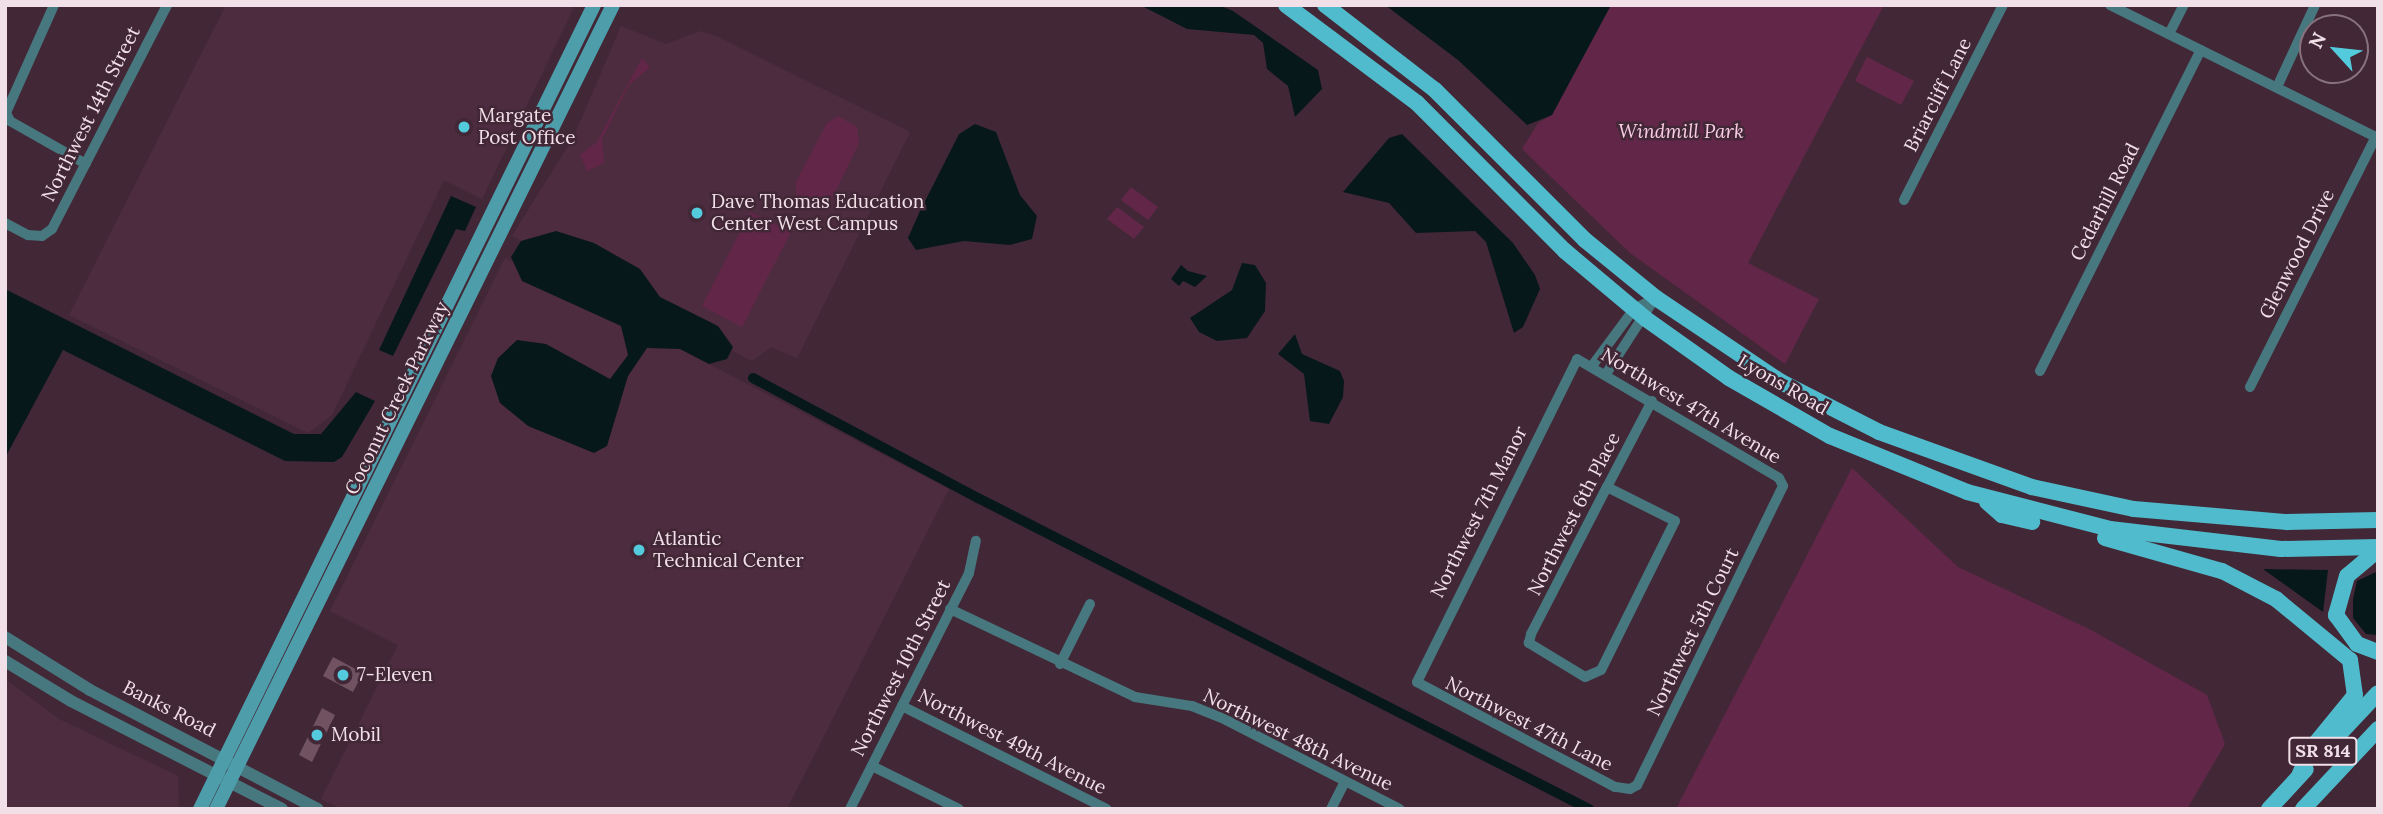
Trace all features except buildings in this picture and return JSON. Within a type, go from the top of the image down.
[{"type":"main road","name":"Coconut Creek Parkway","points":[[216,809],[223,778],[223,759],[594,5]]},
{"type":"main road","name":"Coconut Creek Parkway","points":[[200,809],[223,778],[237,767],[613,5]]},
{"type":"main road","name":"Lyons Road","points":[[1286,5],[1417,103],[1566,251],[1640,314],[1720,373],[1816,429],[1979,496],[2109,529],[2202,543],[2378,549]]},
{"type":"main road","name":"Lyons Road","points":[[1325,5],[1435,90],[1585,240],[1656,298],[1798,392],[1879,432],[2032,487],[2134,509],[2208,517],[2378,520]]},
{"type":"main road","points":[[1979,496],[2003,515],[2164,551],[2222,571],[2276,599],[2331,640],[2350,660],[2355,695],[2310,750],[2299,776]]},
{"type":"main road","points":[[2378,549],[2347,576],[2336,615],[2357,644],[2378,652]]},
{"type":"main road","name":"SR 814","points":[[2269,809],[2378,693]]},
{"type":"main road","name":"SR 814","points":[[2303,809],[2378,729]]},
{"type":"street","points":[[54,5],[6,113],[10,121],[86,164]]},
{"type":"street","name":"Northwest 14th Street","points":[[5,223],[42,236],[52,229],[167,5]]},
{"type":"street","name":"Briarcliff Lane","points":[[1904,200],[2003,5]]},
{"type":"street","points":[[2110,5],[2377,137]]},
{"type":"street","points":[[2169,34],[2183,5]]},
{"type":"street","points":[[2277,87],[2315,5]]},
{"type":"street","name":"Cedarhill Road","points":[[2040,371],[2201,50]]},
{"type":"street","name":"Glenwood Drive","points":[[2250,387],[2377,137]]},
{"type":"street","points":[[1592,366],[1656,298]]},
{"type":"street","points":[[1606,374],[1640,314]]},
{"type":"street","name":"Northwest 47th Avenue","points":[[1577,359],[1779,478],[1783,486]]},
{"type":"street","name":"Northwest 7th Manor","points":[[1417,682],[1577,359]]},
{"type":"street","name":"Northwest 6th Place","points":[[1607,486],[1675,522],[1594,677],[1543,655],[1529,643],[1607,486],[1652,401]]},
{"type":"street","name":"Northwest 5th Court","points":[[1630,789],[1637,785],[1783,486]]},
{"type":"street","name":"Northwest 10th Street","points":[[849,809],[969,573],[976,541]]},
{"type":"street","points":[[1060,664],[1090,604]]},
{"type":"street","name":"Northwest 48th Avenue","points":[[950,609],[1060,664],[1135,697],[1192,706],[1226,719],[1400,809]]},
{"type":"street","name":"Banks Road","points":[[5,637],[90,690],[318,809]]},
{"type":"street","name":"Banks Road","points":[[5,661],[282,809]]},
{"type":"street","name":"Northwest 47th Lane","points":[[1417,682],[1603,781],[1630,789]]},
{"type":"street","name":"Northwest 49th Avenue","points":[[902,706],[1107,809]]},
{"type":"street","points":[[872,766],[959,809]]},
{"type":"street","points":[[1331,809],[1345,781]]},
{"type":"shaded area","points":[[226,5],[575,5],[482,199],[444,180],[332,415],[308,433],[69,315]]},
{"type":"shaded area","points":[[1140,5],[1219,5],[1233,11],[1318,70],[1322,89],[1295,117],[1288,86],[1267,69],[1263,43],[1254,35],[1187,29]]},
{"type":"shaded area","points":[[1385,5],[1611,5],[1552,115],[1527,125],[1458,60]]},
{"type":"shaded area","name":"Dave Thomas Education Center West Campus","points":[[621,26],[666,44],[700,31],[716,36],[910,132],[797,358],[771,347],[752,361],[512,236],[574,136]]},
{"type":"shaded area","points":[[975,124],[996,132],[1020,195],[1037,216],[1032,239],[1010,245],[964,241],[916,250],[908,238],[920,211],[959,134]]},
{"type":"shaded area","points":[[1402,134],[1513,243],[1535,275],[1540,289],[1523,327],[1514,333],[1486,242],[1475,231],[1416,233],[1389,203],[1343,192],[1389,138]]},
{"type":"shaded area","points":[[451,196],[476,207],[465,231],[456,229],[393,356],[379,350]]},
{"type":"shaded area","points":[[556,231],[594,243],[640,269],[660,297],[718,326],[733,347],[727,359],[709,364],[680,349],[647,348],[628,376],[607,446],[594,453],[528,426],[500,403],[491,376],[498,358],[517,340],[546,344],[610,379],[628,355],[621,326],[522,281],[511,257],[521,241]]},
{"type":"shaded area","name":"Atlantic Technical Center","points":[[505,258],[949,489],[787,809],[341,809],[321,799],[398,645],[330,611]]},
{"type":"shaded area","points":[[1242,263],[1255,265],[1266,283],[1265,311],[1247,338],[1217,341],[1199,332],[1190,318],[1232,290]]},
{"type":"shaded area","points":[[1181,265],[1188,271],[1207,276],[1195,287],[1183,281],[1179,286],[1171,279]]},
{"type":"shaded area","points":[[5,289],[294,434],[321,434],[356,392],[375,401],[342,457],[334,462],[285,461],[63,350],[5,458]]},
{"type":"shaded area","points":[[1295,334],[1302,354],[1340,371],[1344,381],[1343,397],[1329,424],[1310,421],[1304,374],[1278,354]]},
{"type":"shaded area","points":[[2263,569],[2328,570],[2323,612]]},
{"type":"shaded area","points":[[2378,571],[2378,635],[2366,634],[2353,618],[2353,599],[2357,581]]},
{"type":"shaded area","points":[[5,679],[59,719],[178,776],[179,809],[5,809]]},
{"type":"green space","name":"Windmill Park","points":[[1611,5],[1884,5],[1748,263],[1819,299],[1785,364],[1630,253],[1522,149],[1538,123],[1552,115]]},
{"type":"green space","points":[[1867,57],[1914,81],[1901,105],[1855,81]]},
{"type":"green space","points":[[642,58],[650,67],[629,85],[602,139],[604,163],[587,171],[580,155],[597,142]]},
{"type":"green space","points":[[838,116],[857,127],[859,143],[831,201],[808,210],[796,200],[796,182],[827,123]]},
{"type":"green space","points":[[1131,187],[1158,207],[1148,220],[1121,200]]},
{"type":"green space","points":[[1117,207],[1144,227],[1134,239],[1107,219]]},
{"type":"green space","points":[[750,212],[791,232],[742,327],[702,306]]},
{"type":"green space","points":[[1852,468],[1958,567],[2091,630],[2207,695],[2225,744],[2187,809],[1676,809]]},
{"type":"waterway","points":[[753,378],[978,498],[1589,809]]},
{"type":"place","name":"Margate Post Office","points":[[464,127]]},
{"type":"place","name":"Dave Thomas Education Center West Campus","points":[[697,213]]},
{"type":"place","name":"Atlantic Technical Center","points":[[639,550]]},
{"type":"place","name":"7-Eleven","points":[[343,675]]},
{"type":"place","name":"Mobil","points":[[317,735]]}]
